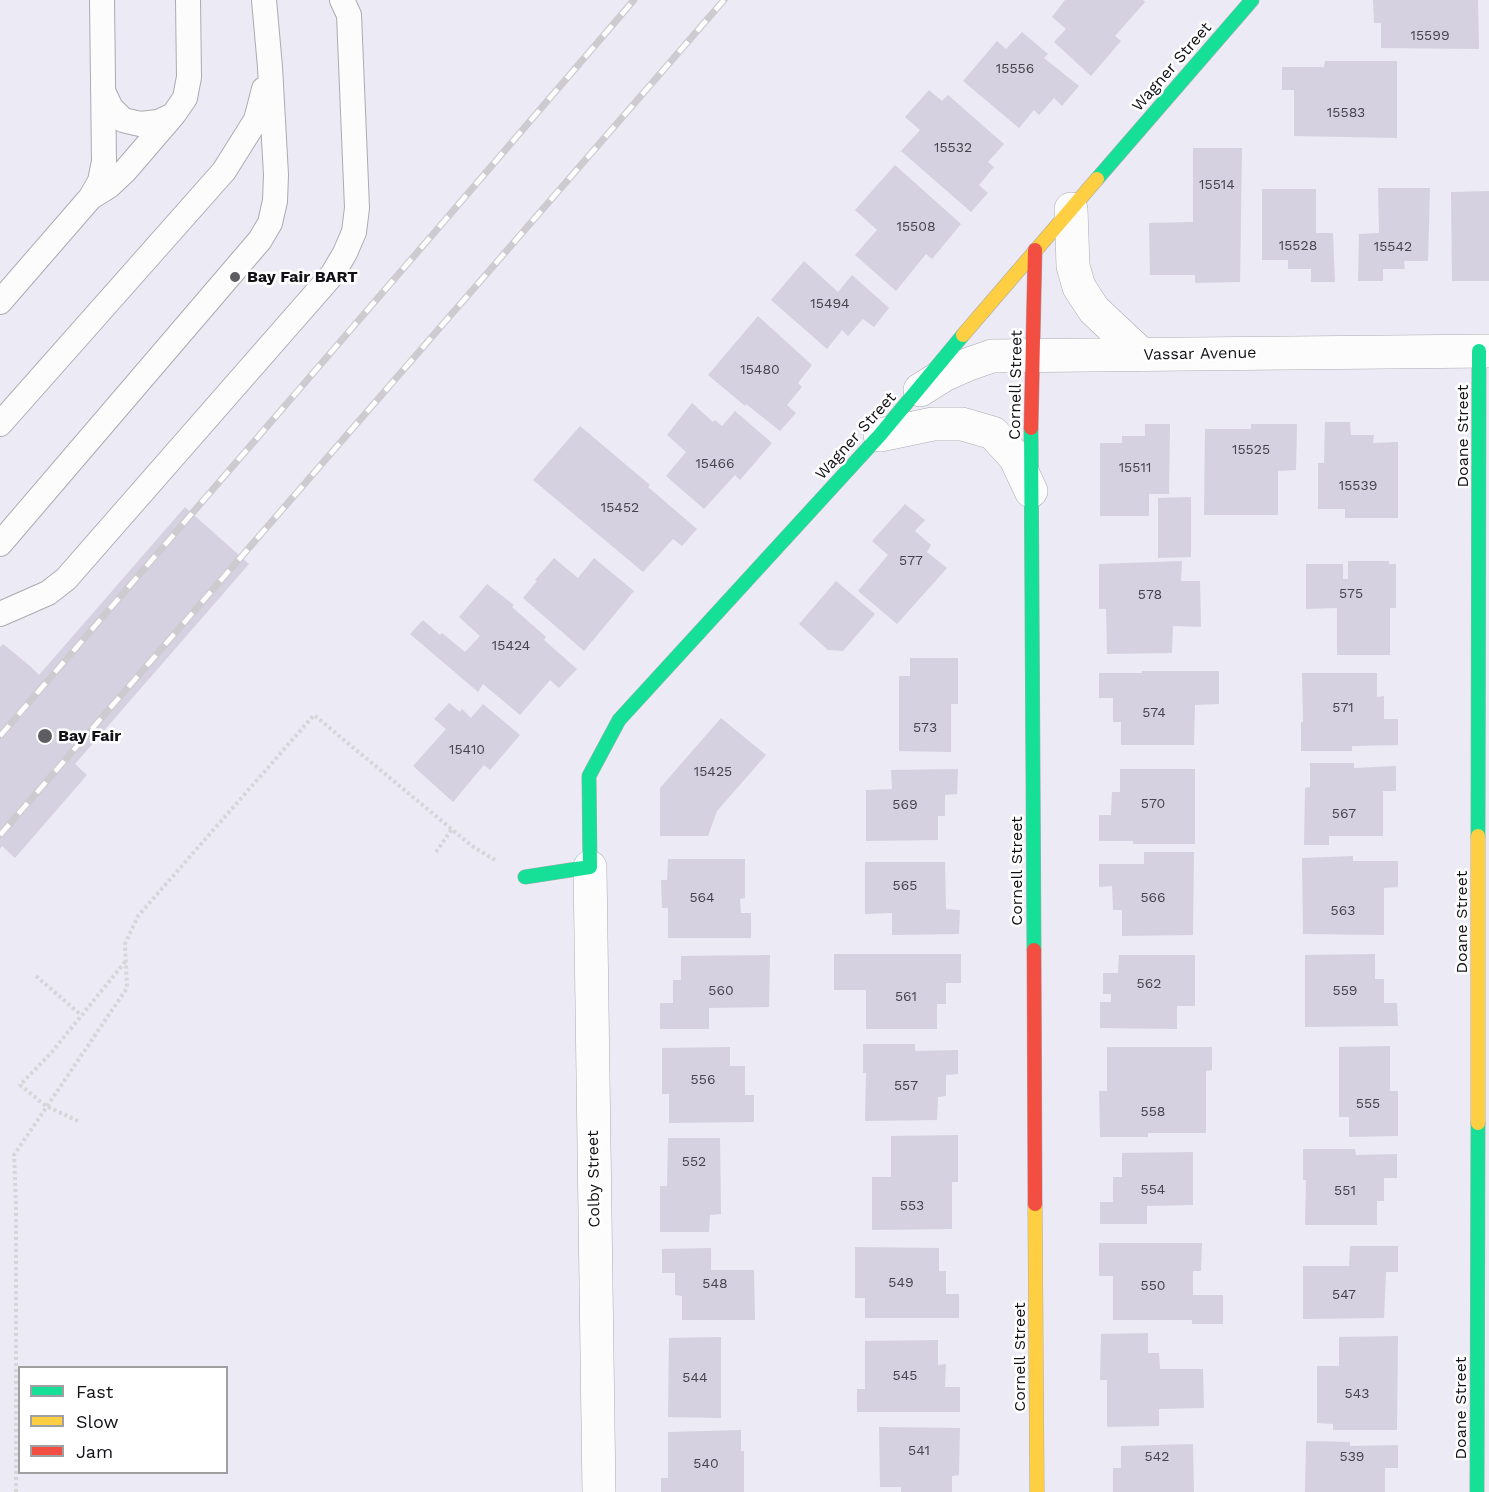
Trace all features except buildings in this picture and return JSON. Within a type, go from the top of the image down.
[{"type":"street","name":"Wagner Street","points":[[590,867],[589,776],[619,720],[920,390],[966,331],[1252,0]]},
{"type":"street","points":[[1071,209],[1073,266],[1079,287],[1094,310],[1142,355]]},
{"type":"street","name":"Cornell Street","points":[[1035,250],[1031,491],[1037,1492]]},
{"type":"street","name":"Vassar Avenue","points":[[920,390],[944,375],[992,356],[1484,351]]},
{"type":"street","name":"Doane Street","points":[[1477,1492],[1484,351]]},
{"type":"street","points":[[880,435],[933,424],[962,424],[993,433],[1014,457],[1031,491]]},
{"type":"street","points":[[525,877],[590,867]]},
{"type":"street","name":"Colby Street","points":[[590,867],[599,1492]]},
{"type":"lane","points":[[0,302],[91,197],[100,181],[104,161],[102,0]]},
{"type":"lane","points":[[91,197],[109,186],[125,171],[185,98],[189,76],[188,0]]},
{"type":"lane","points":[[0,544],[260,240],[270,223],[275,201],[276,175],[264,0]]},
{"type":"lane","points":[[0,614],[48,593],[66,579],[315,295],[339,263],[354,232],[357,208],[349,5]]},
{"type":"lane","points":[[0,424],[224,171],[256,120],[270,67]]},
{"type":"lane","points":[[103,91],[111,108],[123,120],[140,124],[158,122],[174,114]]},
{"type":"path","points":[[16,1492],[14,1155],[127,988],[125,944],[138,916],[314,716],[472,846]]},
{"type":"path","points":[[436,852],[452,829]]},
{"type":"path","points":[[78,1121],[46,1106],[20,1085],[51,1053],[125,961]]},
{"type":"path","points":[[36,976],[81,1015]]},
{"type":"railway","points":[[0,736],[634,0]]},
{"type":"railway","points":[[0,835],[724,0]]},
{"type":"traffic: fast","points":[[1097,179],[1252,0]]},
{"type":"traffic: fast","points":[[525,877],[590,867],[589,776],[619,720],[880,435],[963,335]]},
{"type":"traffic: fast","points":[[1478,836],[1479,351]]},
{"type":"traffic: fast","points":[[1031,428],[1034,950]]},
{"type":"traffic: fast","points":[[1477,1492],[1478,1123]]},
{"type":"traffic: slow","points":[[963,335],[1097,179]]},
{"type":"traffic: slow","points":[[1478,836],[1478,1123]]},
{"type":"traffic: slow","points":[[1035,1204],[1037,1492]]},
{"type":"traffic: jam","points":[[1031,428],[1035,250]]},
{"type":"traffic: jam","points":[[1034,950],[1035,1204]]},
{"type":"place","name":"Bay Fair BART","points":[[235,277]]},
{"type":"place","name":"Bay Fair","points":[[45,736]]}]
